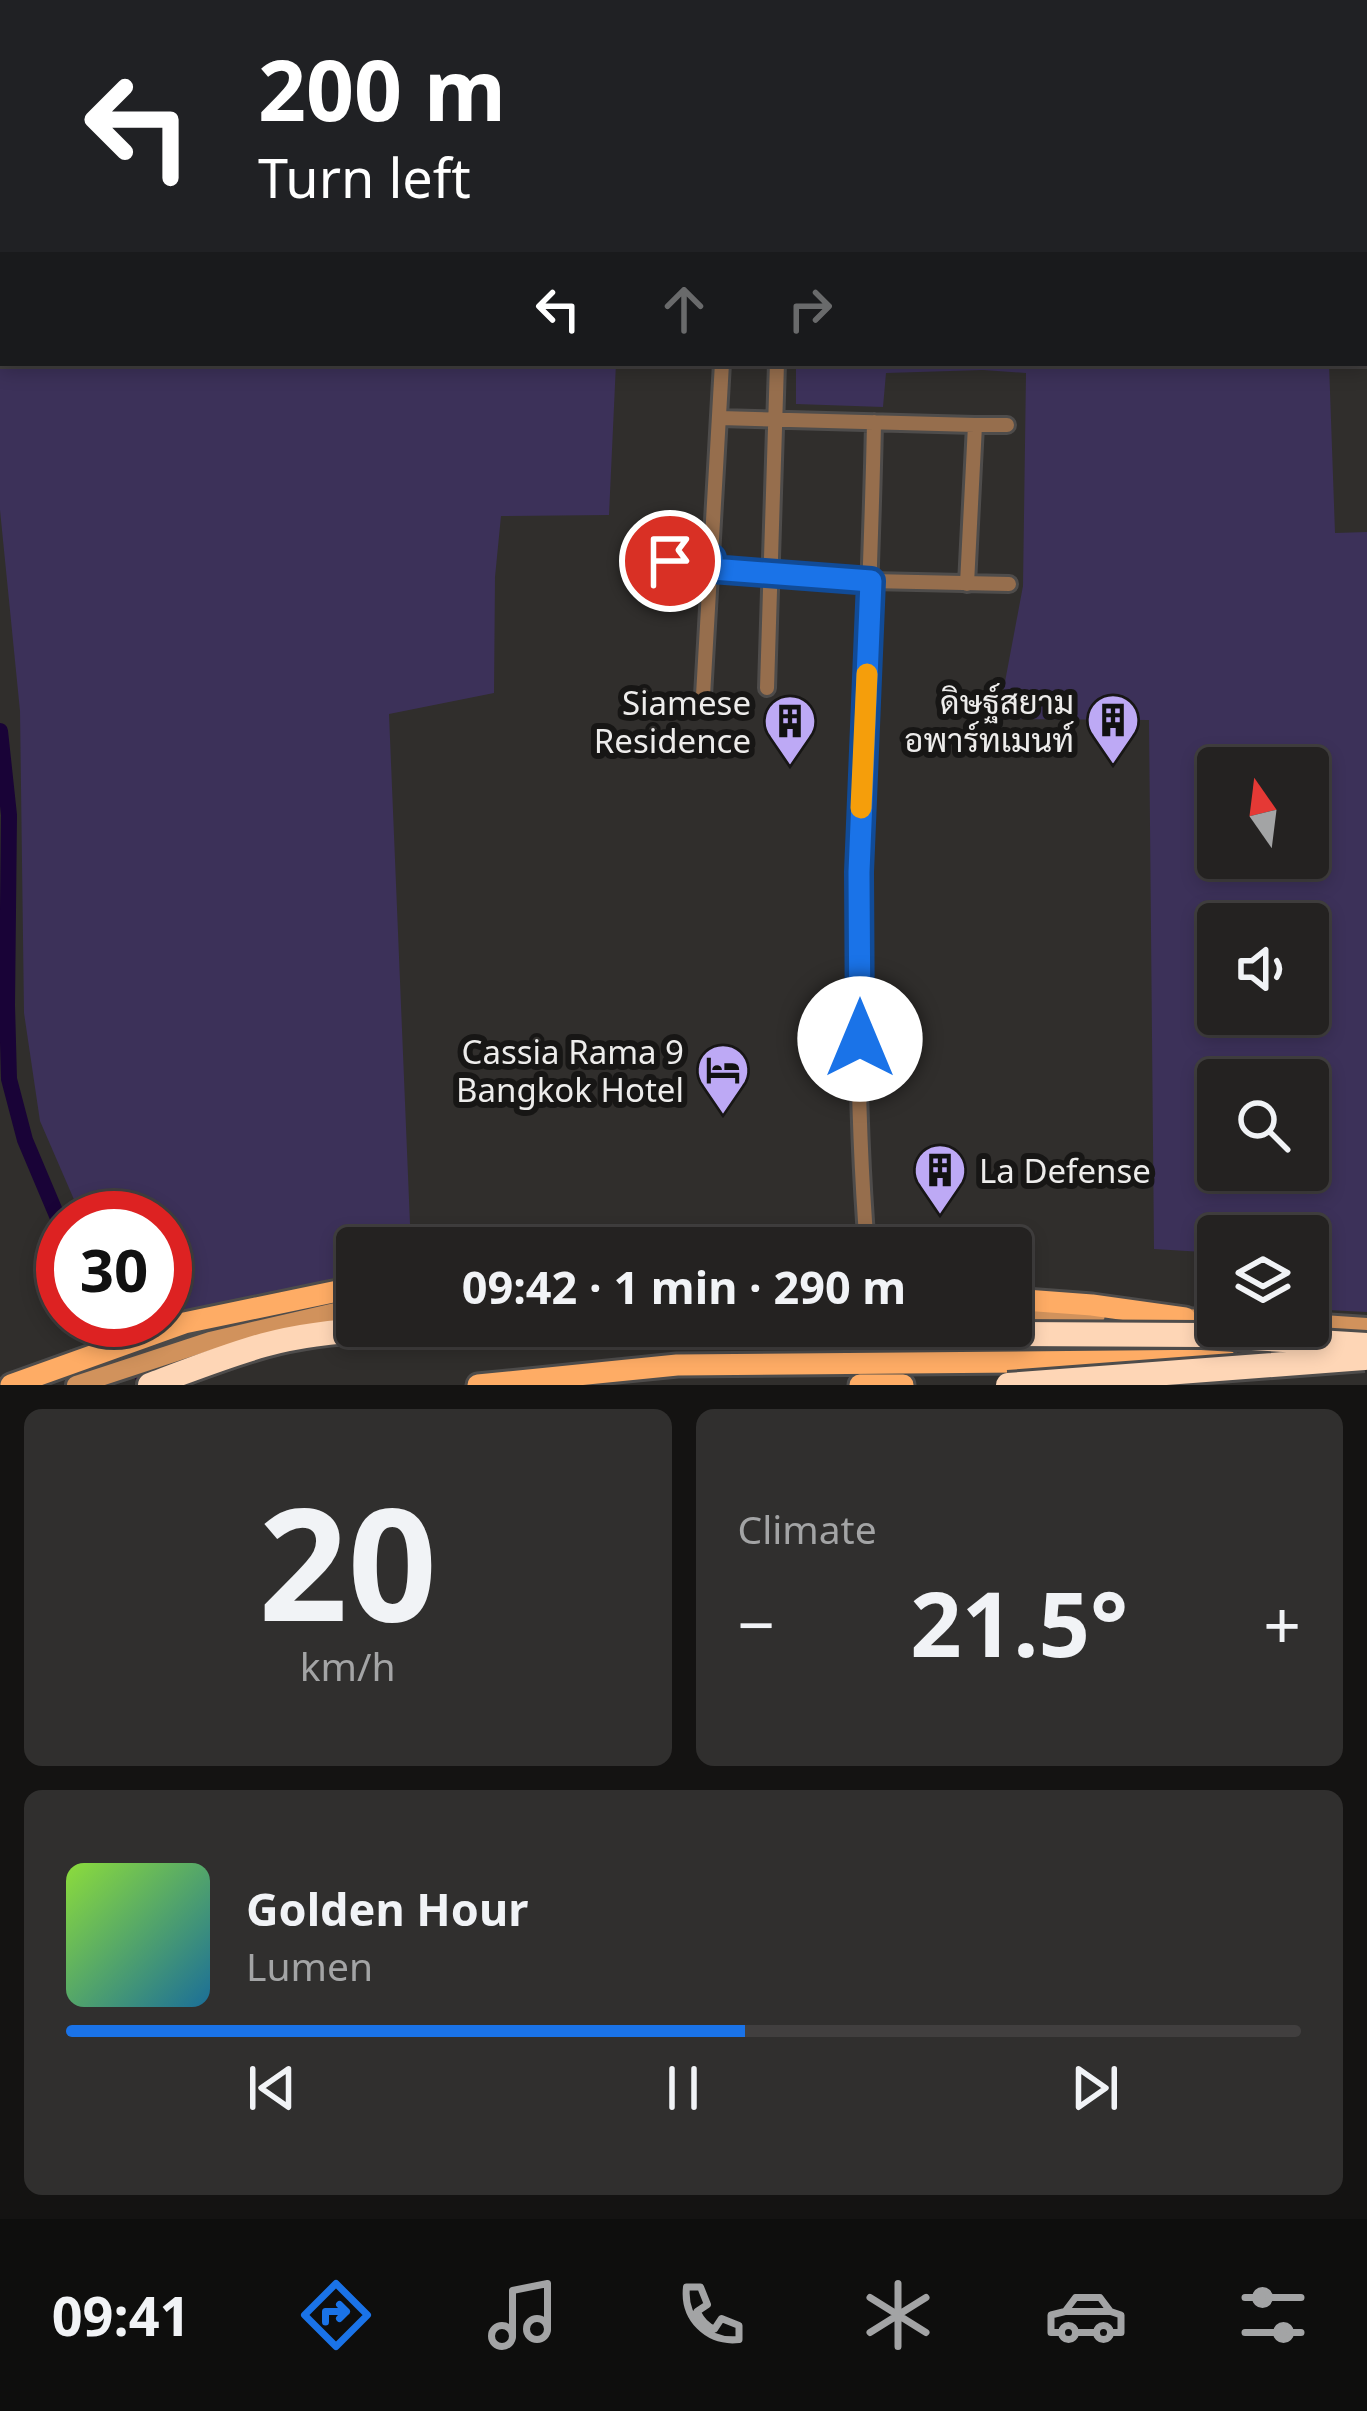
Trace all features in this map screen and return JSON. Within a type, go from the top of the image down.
[{"type":"highway","points":[[150,1385],[266,1345],[396,1329],[1202,1335],[1367,1345]]},
{"type":"highway","points":[[1005,1385],[1367,1359]]},
{"type":"main road","points":[[11,1385],[184,1323],[336,1291]]},
{"type":"main road","points":[[1032,1306],[1071,1303],[1197,1318]]},
{"type":"main road","points":[[76,1385],[210,1341],[336,1312]]},
{"type":"main road","points":[[1329,1324],[1367,1327]]},
{"type":"main road","points":[[1329,1345],[1367,1359]]},
{"type":"main road","points":[[855,1375],[982,1362],[1367,1359]]},
{"type":"main road","points":[[982,1362],[1000,1369],[1005,1385]]},
{"type":"main road","points":[[478,1385],[677,1364],[855,1375],[903,1385]]},
{"type":"street","points":[[703,696],[722,366]]},
{"type":"street","points":[[767,688],[777,366]]},
{"type":"street","points":[[720,418],[1007,425]]},
{"type":"street","points":[[865,1227],[860,1165],[859,872],[874,422]]},
{"type":"street","points":[[967,584],[975,425]]},
{"type":"street","points":[[630,564],[712,564],[770,574],[871,581],[1009,584]]},
{"type":"shaded area","points":[[0,366],[616,366],[609,515],[501,516],[494,693],[389,714],[410,1227],[336,1227],[336,1277],[192,1314],[192,1191],[70,1191],[40,1121],[24,1013],[20,711],[0,510]]},
{"type":"shaded area","points":[[796,366],[1329,366],[1335,533],[1367,532],[1367,1312],[1329,1310],[1329,1215],[1197,1215],[1197,1252],[1154,1249],[1149,720],[998,719],[1023,586],[1026,373],[886,373],[883,407],[796,404]]},
{"type":"waterway","points":[[0,731],[9,815],[9,1079],[25,1140],[47,1191]]},
{"type":"waterway","points":[[123,1347],[149,1385]]},
{"type":"slow traffic","points":[[861,808],[867,674]]},
{"type":"place","name":"ดิษฐ์สยาม อพาร์ทเมนท์","points":[[1113,766]]},
{"type":"place","name":"Siamese Residence","points":[[790,767]]},
{"type":"place","name":"Cassia Rama 9 Bangkok Hotel","points":[[723,1116]]},
{"type":"place","name":"La Defense","points":[[940,1216]]},
{"type":"route","points":[[670,561],[712,558],[712,569],[871,581],[859,872],[860,1039]]}]
